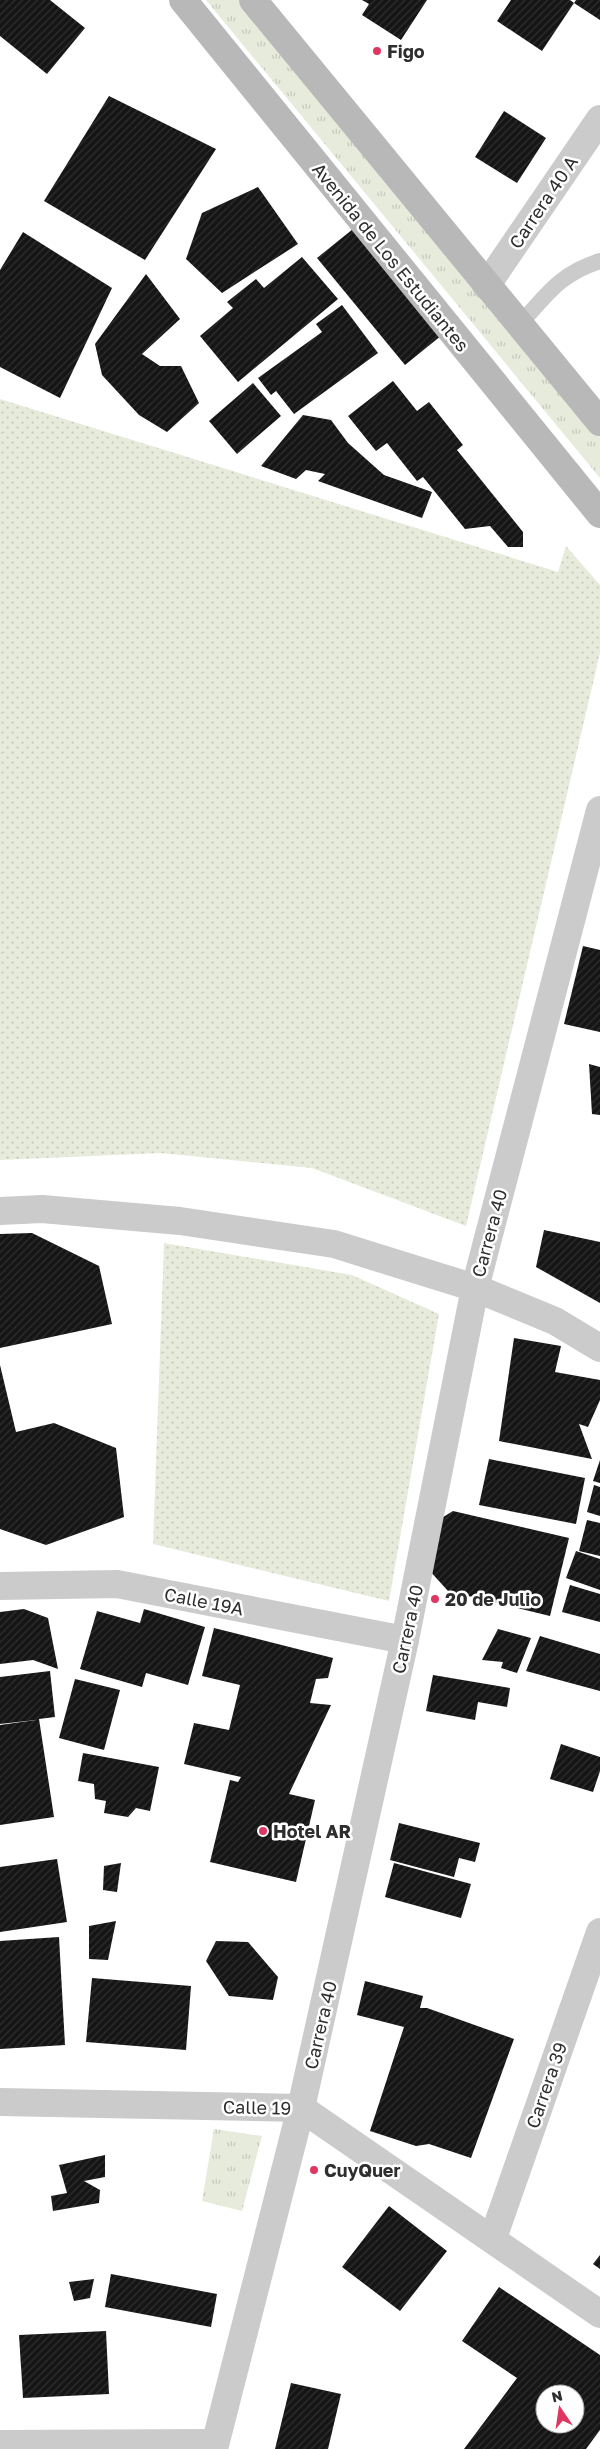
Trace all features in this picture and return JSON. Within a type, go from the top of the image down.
[{"type":"main road","name":"Avenida de Los Estudiantes","points":[[183,0],[600,514]]},
{"type":"main road","points":[[253,0],[486,286],[600,422]]},
{"type":"street","name":"Carrera 40 A","points":[[486,286],[600,118]]},
{"type":"street","name":"Carrera 40","points":[[215,2446],[301,2108],[405,1640],[475,1288],[600,810]]},
{"type":"street","points":[[0,1211],[42,1208],[180,1221],[334,1244],[475,1288],[556,1321],[600,1348]]},
{"type":"street","name":"Calle 19A","points":[[0,1586],[117,1584],[405,1640]]},
{"type":"street","name":"Carrera 39","points":[[493,2238],[600,1932]]},
{"type":"street","name":"Calle 19","points":[[0,2102],[301,2108],[493,2238],[600,2314]]},
{"type":"street","points":[[0,2444],[215,2446]]},
{"type":"lane","points":[[519,325],[561,279],[579,268],[600,261]]},
{"type":"green space","points":[[206,0],[249,0],[600,426],[600,478]]},
{"type":"green space","points":[[0,399],[558,572],[566,546],[600,585],[600,653],[466,1226],[312,1168],[161,1153],[0,1160]]},
{"type":"green space","points":[[164,1243],[352,1275],[439,1314],[389,1601],[153,1544]]},
{"type":"green space","points":[[214,2129],[262,2136],[242,2211],[202,2201]]},
{"type":"building","points":[[0,0],[50,0],[85,28],[47,74],[0,36]]},
{"type":"building","points":[[362,0],[427,0],[401,40],[362,15],[369,4]]},
{"type":"building","points":[[511,0],[570,0],[574,3],[542,51],[497,21]]},
{"type":"building","points":[[576,0],[600,0],[600,20],[574,3]]},
{"type":"building","points":[[109,96],[216,149],[145,260],[44,201]]},
{"type":"building","points":[[504,111],[546,138],[517,183],[475,157]]},
{"type":"building","points":[[258,187],[298,244],[222,293],[186,259],[202,213]]},
{"type":"building","points":[[353,229],[442,335],[405,365],[317,258]]},
{"type":"building","points":[[23,232],[112,288],[60,398],[0,367],[0,270]]},
{"type":"building","points":[[302,257],[338,299],[238,382],[200,336],[233,308],[227,302],[256,279],[264,288]]},
{"type":"building","points":[[146,274],[180,319],[142,354],[160,366],[181,366],[199,403],[167,432],[139,415],[102,375],[95,344]]},
{"type":"building","points":[[342,305],[378,353],[294,414],[276,391],[271,395],[258,378],[322,332],[316,324]]},
{"type":"building","points":[[393,381],[417,411],[429,402],[463,445],[457,450],[523,532],[523,547],[508,547],[490,526],[465,529],[423,477],[417,481],[387,443],[376,451],[348,416]]},
{"type":"building","points":[[253,383],[281,416],[237,454],[209,421]]},
{"type":"building","points":[[303,415],[331,420],[348,443],[384,475],[432,492],[422,518],[318,481],[325,474],[306,470],[296,479],[261,466]]},
{"type":"building","points":[[583,946],[600,950],[600,1032],[564,1024]]},
{"type":"building","points":[[589,1064],[600,1067],[600,1115],[592,1114]]},
{"type":"building","points":[[544,1230],[600,1242],[600,1303],[536,1267]]},
{"type":"building","points":[[32,1233],[99,1266],[112,1324],[0,1348],[0,1234]]},
{"type":"building","points":[[514,1338],[561,1346],[555,1372],[600,1380],[600,1400],[588,1427],[579,1424],[592,1459],[499,1441]]},
{"type":"building","points":[[0,1365],[16,1432],[54,1423],[116,1448],[124,1517],[46,1545],[0,1529]]},
{"type":"building","points":[[489,1459],[585,1478],[576,1524],[479,1505]]},
{"type":"building","points":[[600,1460],[600,1483],[593,1481]]},
{"type":"building","points":[[594,1485],[600,1487],[600,1516],[587,1512]]},
{"type":"building","points":[[453,1511],[569,1538],[550,1616],[448,1591],[429,1570],[440,1519]]},
{"type":"building","points":[[587,1520],[600,1523],[600,1556],[579,1551]]},
{"type":"building","points":[[576,1551],[600,1559],[600,1590],[566,1578]]},
{"type":"building","points":[[570,1585],[600,1594],[600,1622],[562,1612]]},
{"type":"building","points":[[24,1609],[48,1618],[58,1669],[33,1660],[0,1664],[0,1612]]},
{"type":"building","points":[[144,1609],[205,1627],[188,1685],[146,1673],[142,1687],[80,1669],[97,1611],[140,1623]]},
{"type":"building","points":[[214,1628],[333,1658],[328,1678],[316,1679],[310,1703],[331,1705],[289,1794],[315,1800],[296,1882],[210,1862],[230,1780],[238,1782],[241,1777],[184,1764],[194,1723],[229,1730],[240,1685],[202,1676]]},
{"type":"building","points":[[498,1629],[531,1638],[517,1673],[501,1668],[503,1662],[482,1660]]},
{"type":"building","points":[[540,1636],[600,1654],[600,1691],[526,1671]]},
{"type":"building","points":[[50,1671],[55,1717],[39,1719],[54,1817],[0,1825],[0,1725],[36,1720],[0,1724],[0,1677]]},
{"type":"building","points":[[433,1675],[510,1688],[507,1707],[478,1702],[475,1720],[426,1711]]},
{"type":"building","points":[[75,1679],[120,1690],[104,1750],[59,1738]]},
{"type":"building","points":[[561,1744],[600,1757],[600,1771],[593,1792],[550,1779]]},
{"type":"building","points":[[83,1753],[159,1767],[150,1811],[136,1808],[128,1817],[104,1813],[106,1801],[95,1799],[94,1784],[78,1781]]},
{"type":"building","points":[[399,1823],[480,1843],[475,1862],[459,1858],[454,1877],[390,1860]]},
{"type":"building","points":[[57,1859],[67,1922],[0,1932],[0,1867]]},
{"type":"building","points":[[121,1863],[117,1892],[103,1890],[104,1866]]},
{"type":"building","points":[[394,1863],[471,1884],[461,1918],[385,1897]]},
{"type":"building","points":[[116,1921],[108,1960],[89,1959],[89,1926]]},
{"type":"building","points":[[59,1937],[65,2045],[0,2049],[0,1941]]},
{"type":"building","points":[[216,1941],[248,1942],[278,1977],[273,2000],[229,1996],[206,1961]]},
{"type":"building","points":[[92,1978],[191,1986],[186,2050],[86,2042]]},
{"type":"building","points":[[365,1981],[423,1996],[420,2008],[427,2008],[514,2039],[471,2158],[429,2144],[416,2146],[370,2131],[404,2027],[357,2015]]},
{"type":"building","points":[[105,2155],[105,2177],[84,2181],[100,2190],[99,2203],[53,2211],[51,2196],[67,2193],[59,2165]]},
{"type":"building","points":[[389,2206],[447,2251],[400,2311],[342,2267]]},
{"type":"building","points":[[600,2255],[600,2269],[593,2264]]},
{"type":"building","points":[[111,2274],[217,2294],[211,2327],[105,2307]]},
{"type":"building","points":[[94,2279],[90,2298],[74,2301],[69,2282]]},
{"type":"building","points":[[499,2287],[600,2355],[600,2430],[586,2449],[464,2449],[517,2378],[462,2341]]},
{"type":"building","points":[[106,2331],[109,2394],[23,2398],[19,2335]]},
{"type":"building","points":[[291,2383],[341,2394],[328,2449],[275,2449]]},
{"type":"place","name":"Figo","points":[[377,51]]},
{"type":"place","name":"20 de Julio","points":[[435,1599]]},
{"type":"place","name":"Hotel AR","points":[[263,1831]]},
{"type":"place","name":"CuyQuer","points":[[314,2170]]}]
